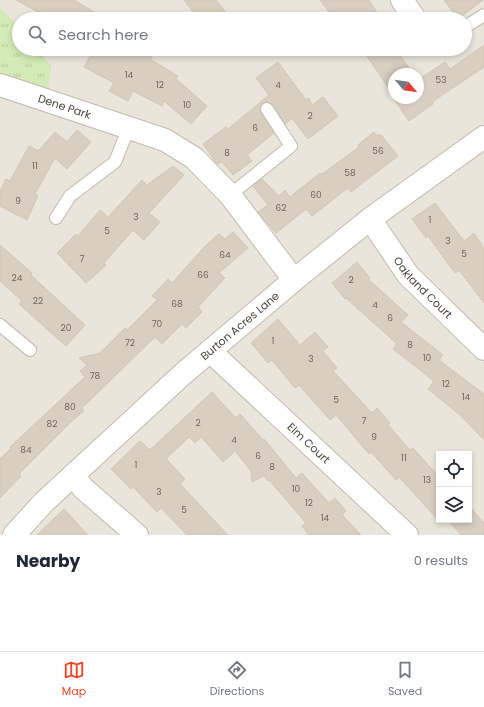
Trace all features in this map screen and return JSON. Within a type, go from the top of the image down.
[{"type":"street","points":[[402,0],[410,12]]},
{"type":"street","name":"Dene Park","points":[[0,85],[165,140],[194,158],[230,195],[294,280]]},
{"type":"street","name":"Burton Acres Lane","points":[[14,535],[44,502],[184,373],[294,280],[370,219],[484,137]]},
{"type":"street","name":"Oakland Court","points":[[370,219],[408,275],[484,349]]},
{"type":"street","name":"Elm Court","points":[[210,351],[407,535]]},
{"type":"street","points":[[73,475],[83,488],[137,535]]},
{"type":"lane","points":[[472,23],[484,15]]},
{"type":"lane","points":[[230,195],[291,146],[267,109]]},
{"type":"lane","points":[[56,218],[70,196],[115,162],[129,127]]},
{"type":"lane","points":[[0,325],[30,350]]},
{"type":"shaded area","points":[[0,0],[484,0],[484,535],[0,535]]},
{"type":"green space","points":[[0,7],[12,20],[12,56],[43,56],[51,66],[48,90],[0,76]]},
{"type":"building","points":[[16,0],[74,0],[94,12],[38,12]]},
{"type":"building","points":[[184,0],[216,0],[225,12],[193,12]]},
{"type":"building","points":[[320,0],[369,0],[377,12],[329,12]]},
{"type":"building","points":[[444,0],[483,0],[467,12],[453,12]]},
{"type":"building","points":[[484,45],[484,67],[432,102],[433,104],[409,121],[397,104],[424,104],[424,76],[445,62],[450,69],[468,56],[472,56],[472,53]]},
{"type":"building","points":[[90,56],[152,56],[150,59],[178,76],[176,79],[207,106],[191,124],[164,101],[162,106],[133,91],[128,101],[109,91],[114,83],[84,67]]},
{"type":"building","points":[[367,56],[401,56],[409,68],[388,68],[388,87]]},
{"type":"building","points":[[278,62],[306,100],[309,98],[312,105],[323,97],[338,116],[308,139],[292,118],[285,124],[273,105],[267,102],[263,103],[260,106],[261,113],[274,133],[247,155],[252,161],[233,175],[222,162],[217,164],[203,144],[226,127],[228,129],[269,95],[256,78]]},
{"type":"building","points":[[77,130],[91,142],[67,169],[55,158],[35,194],[38,196],[27,220],[0,206],[0,191],[6,179],[10,181],[29,146],[38,151],[55,132],[67,142]]},
{"type":"building","points":[[374,132],[376,135],[381,135],[398,156],[351,192],[348,188],[312,216],[306,209],[276,233],[258,212],[268,205],[253,186],[262,179],[279,196],[285,190],[290,197],[320,173],[322,174],[359,147],[358,145]]},
{"type":"building","points":[[173,166],[184,175],[149,213],[160,222],[144,240],[133,230],[104,263],[106,265],[86,283],[57,253],[76,234],[78,236],[100,210],[108,217],[142,180],[147,185]]},
{"type":"building","points":[[435,203],[464,241],[474,233],[484,248],[484,303],[459,270],[455,273],[428,236],[426,238],[412,219]]},
{"type":"building","points":[[233,232],[248,248],[219,273],[225,278],[198,307],[202,312],[186,328],[182,324],[162,344],[155,337],[82,408],[84,411],[19,474],[21,476],[0,498],[0,459],[11,448],[10,447],[85,377],[80,371],[87,365],[79,358],[100,353],[125,328],[127,330],[157,300],[152,296],[168,279],[172,283],[207,244],[219,234],[225,239]]},
{"type":"building","points":[[0,245],[32,273],[31,275],[85,325],[66,346],[19,304],[22,301],[0,281]]},
{"type":"building","points":[[357,262],[370,278],[368,279],[408,315],[401,322],[443,355],[439,360],[484,394],[484,440],[460,415],[428,389],[434,381],[393,349],[397,344],[346,298],[345,299],[332,283]]},
{"type":"building","points":[[278,319],[300,345],[315,332],[328,347],[323,351],[337,368],[333,371],[372,413],[377,408],[390,423],[388,425],[410,450],[413,448],[436,474],[436,518],[399,477],[396,480],[371,452],[369,454],[336,415],[330,420],[299,385],[295,388],[272,360],[268,363],[251,343]]},
{"type":"building","points":[[212,392],[236,418],[240,414],[263,440],[264,439],[296,478],[302,473],[329,503],[335,498],[346,511],[342,515],[361,535],[309,535],[302,526],[306,523],[269,480],[268,481],[264,476],[252,482],[251,471],[235,451],[223,462],[201,437],[195,443],[189,437],[166,459],[185,479],[180,484],[228,535],[187,535],[161,508],[157,512],[133,487],[131,489],[111,469],[140,441],[150,450]]},
{"type":"building","points":[[64,509],[88,535],[37,535]]},
{"type":"building","points":[[472,509],[484,523],[484,535],[461,535],[451,523],[472,523]]}]
